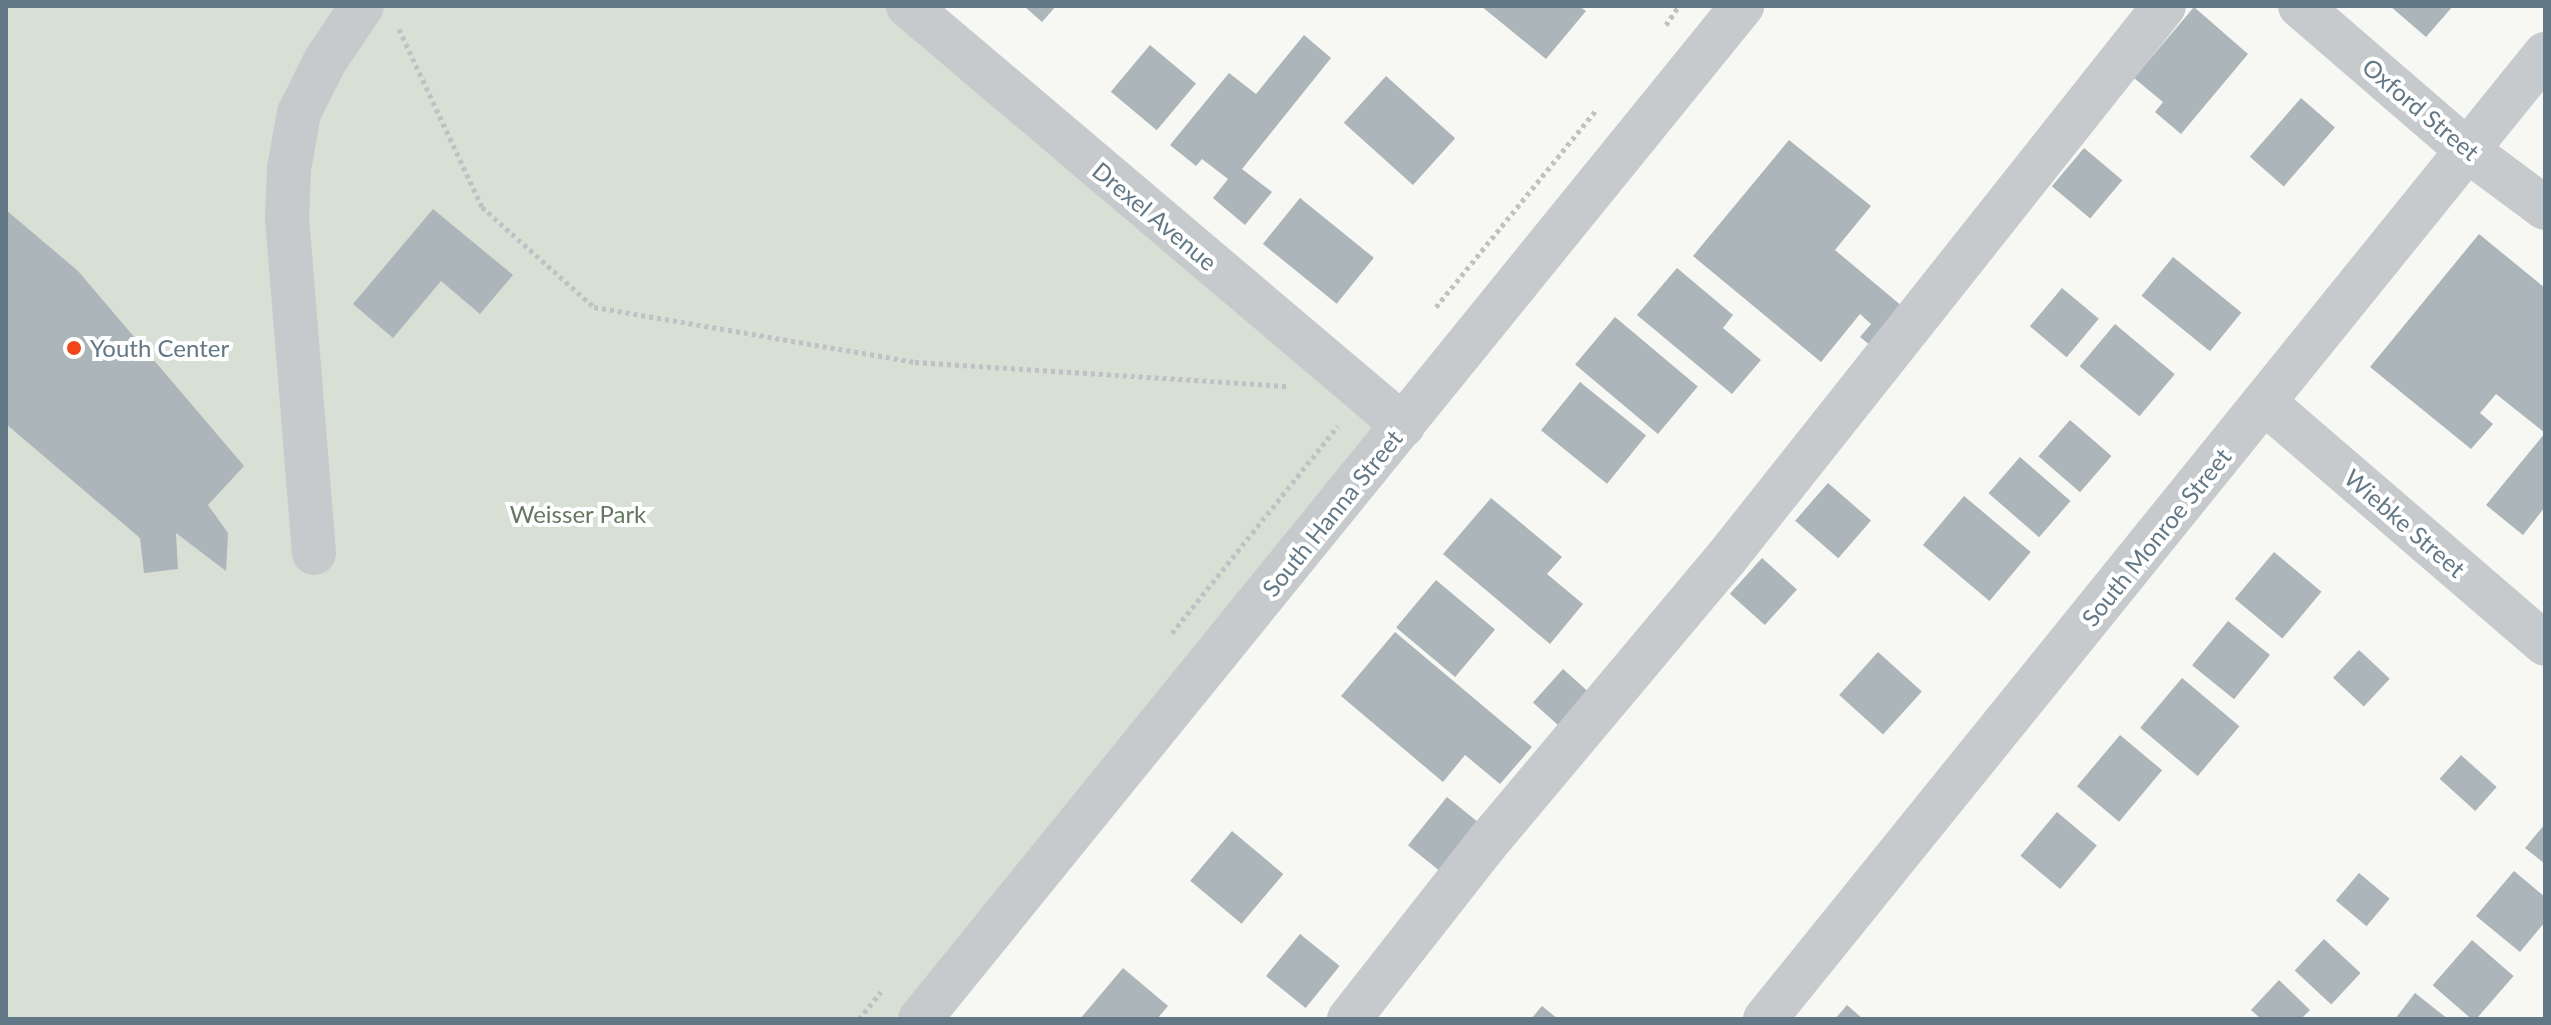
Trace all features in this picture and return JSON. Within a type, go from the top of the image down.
[{"type":"street","name":"Drexel Avenue","points":[[908,6],[1403,425]]},
{"type":"street","name":"South Hanna Street","points":[[928,1016],[1742,6]]},
{"type":"street","points":[[1349,1019],[1804,462],[2164,6]]},
{"type":"street","name":"Oxford Street","points":[[2300,6],[2467,150],[2545,208]]},
{"type":"street","points":[[314,553],[287,219],[289,169],[299,113],[325,61],[379,13]]},
{"type":"street","name":"South Monroe Street","points":[[1765,1019],[2545,54]]},
{"type":"street","name":"Wiebke Street","points":[[2265,403],[2545,644]]},
{"type":"path","points":[[379,13],[482,207],[594,307],[915,362],[1294,386]]},
{"type":"green space","name":"Weisser Park","points":[[6,6],[908,6],[1403,425],[920,1019],[6,1019]]},
{"type":"building","points":[[1024,6],[1056,6],[1042,22]]},
{"type":"building","points":[[1481,6],[1579,6],[1586,11],[1546,59]]},
{"type":"building","points":[[2390,6],[2453,6],[2426,37]]},
{"type":"building","points":[[2194,7],[2248,54],[2181,134],[2155,112],[2163,102],[2134,78]]},
{"type":"building","points":[[1304,35],[1331,58],[1242,169],[1272,192],[1245,225],[1213,198],[1228,179],[1202,159],[1196,166],[1170,145],[1229,73],[1256,94]]},
{"type":"building","points":[[1150,45],[1196,84],[1157,130],[1111,92]]},
{"type":"building","points":[[1386,76],[1455,138],[1413,185],[1344,123]]},
{"type":"building","points":[[2301,98],[2335,128],[2284,186],[2250,157]]},
{"type":"building","points":[[1789,140],[1871,206],[1835,250],[1903,307],[1871,346],[1860,337],[1871,324],[1860,314],[1821,362],[1693,256]]},
{"type":"building","points":[[2084,148],[2122,180],[2090,218],[2052,186]]},
{"type":"building","points":[[1300,198],[1374,258],[1337,304],[1263,244]]},
{"type":"building","points":[[433,209],[513,275],[480,314],[441,281],[393,338],[353,304]]},
{"type":"building","name":"Youth Center","points":[[6,210],[78,271],[244,466],[208,505],[228,533],[226,571],[176,533],[178,569],[144,573],[140,538],[6,424]]},
{"type":"building","points":[[2479,234],[2545,288],[2545,433],[2496,394],[2480,413],[2493,424],[2471,449],[2370,367]]},
{"type":"building","points":[[2173,257],[2241,312],[2210,351],[2142,296]]},
{"type":"building","points":[[1677,268],[1733,315],[1723,328],[1761,360],[1732,394],[1637,315]]},
{"type":"building","points":[[2062,288],[2099,319],[2067,357],[2030,326]]},
{"type":"building","points":[[1615,317],[1698,386],[1658,434],[1575,364]]},
{"type":"building","points":[[2115,324],[2175,374],[2139,416],[2080,366]]},
{"type":"building","points":[[1580,382],[1646,435],[1607,484],[1541,430]]},
{"type":"building","points":[[2070,420],[2112,456],[2080,492],[2039,456]]},
{"type":"building","points":[[2545,433],[2545,507],[2523,535],[2486,505]]},
{"type":"building","points":[[2020,457],[2071,501],[2039,537],[1989,493]]},
{"type":"building","points":[[1828,483],[1871,520],[1838,558],[1795,521]]},
{"type":"building","points":[[1964,496],[2031,552],[1990,601],[1923,545]]},
{"type":"building","points":[[1491,498],[1562,557],[1547,574],[1583,604],[1550,644],[1443,554]]},
{"type":"building","points":[[2274,552],[2321,592],[2282,639],[2235,599]]},
{"type":"building","points":[[1762,558],[1797,589],[1765,625],[1730,594]]},
{"type":"building","points":[[1436,580],[1495,629],[1455,677],[1396,627]]},
{"type":"building","points":[[2228,621],[2270,655],[2234,699],[2192,665]]},
{"type":"building","points":[[1395,632],[1532,747],[1500,784],[1465,755],[1443,782],[1341,696]]},
{"type":"building","points":[[2359,650],[2390,679],[2364,706],[2333,678]]},
{"type":"building","points":[[1878,652],[1922,691],[1883,735],[1839,695]]},
{"type":"building","points":[[1563,669],[1596,699],[1566,733],[1533,702]]},
{"type":"building","points":[[2182,678],[2239,726],[2198,776],[2140,728]]},
{"type":"building","points":[[2120,735],[2162,770],[2119,822],[2077,786]]},
{"type":"building","points":[[2461,755],[2497,787],[2475,811],[2440,779]]},
{"type":"building","points":[[1447,797],[1486,828],[1447,877],[1408,845]]},
{"type":"building","points":[[2057,812],[2097,845],[2060,889],[2020,856]]},
{"type":"building","points":[[2545,824],[2545,864],[2525,848]]},
{"type":"building","points":[[1232,831],[1283,874],[1242,924],[1190,881]]},
{"type":"building","points":[[2514,871],[2545,897],[2545,922],[2520,952],[2476,916]]},
{"type":"building","points":[[2359,873],[2390,899],[2367,926],[2336,901]]},
{"type":"building","points":[[1300,934],[1340,966],[1306,1008],[1266,976]]},
{"type":"building","points":[[2324,939],[2361,973],[2331,1005],[2295,970]]},
{"type":"building","points":[[2472,940],[2514,976],[2476,1019],[2471,1019],[2433,985]]},
{"type":"building","points":[[1123,968],[1168,1006],[1157,1019],[1080,1019]]},
{"type":"building","points":[[2279,980],[2310,1010],[2301,1019],[2261,1019],[2251,1010]]},
{"type":"building","points":[[2415,993],[2448,1019],[2395,1019]]},
{"type":"building","points":[[1847,1005],[1863,1019],[1835,1019]]},
{"type":"building","points":[[1542,1006],[1558,1019],[1531,1019]]},
{"type":"place","name":"Youth Center","points":[[74,348]]}]
